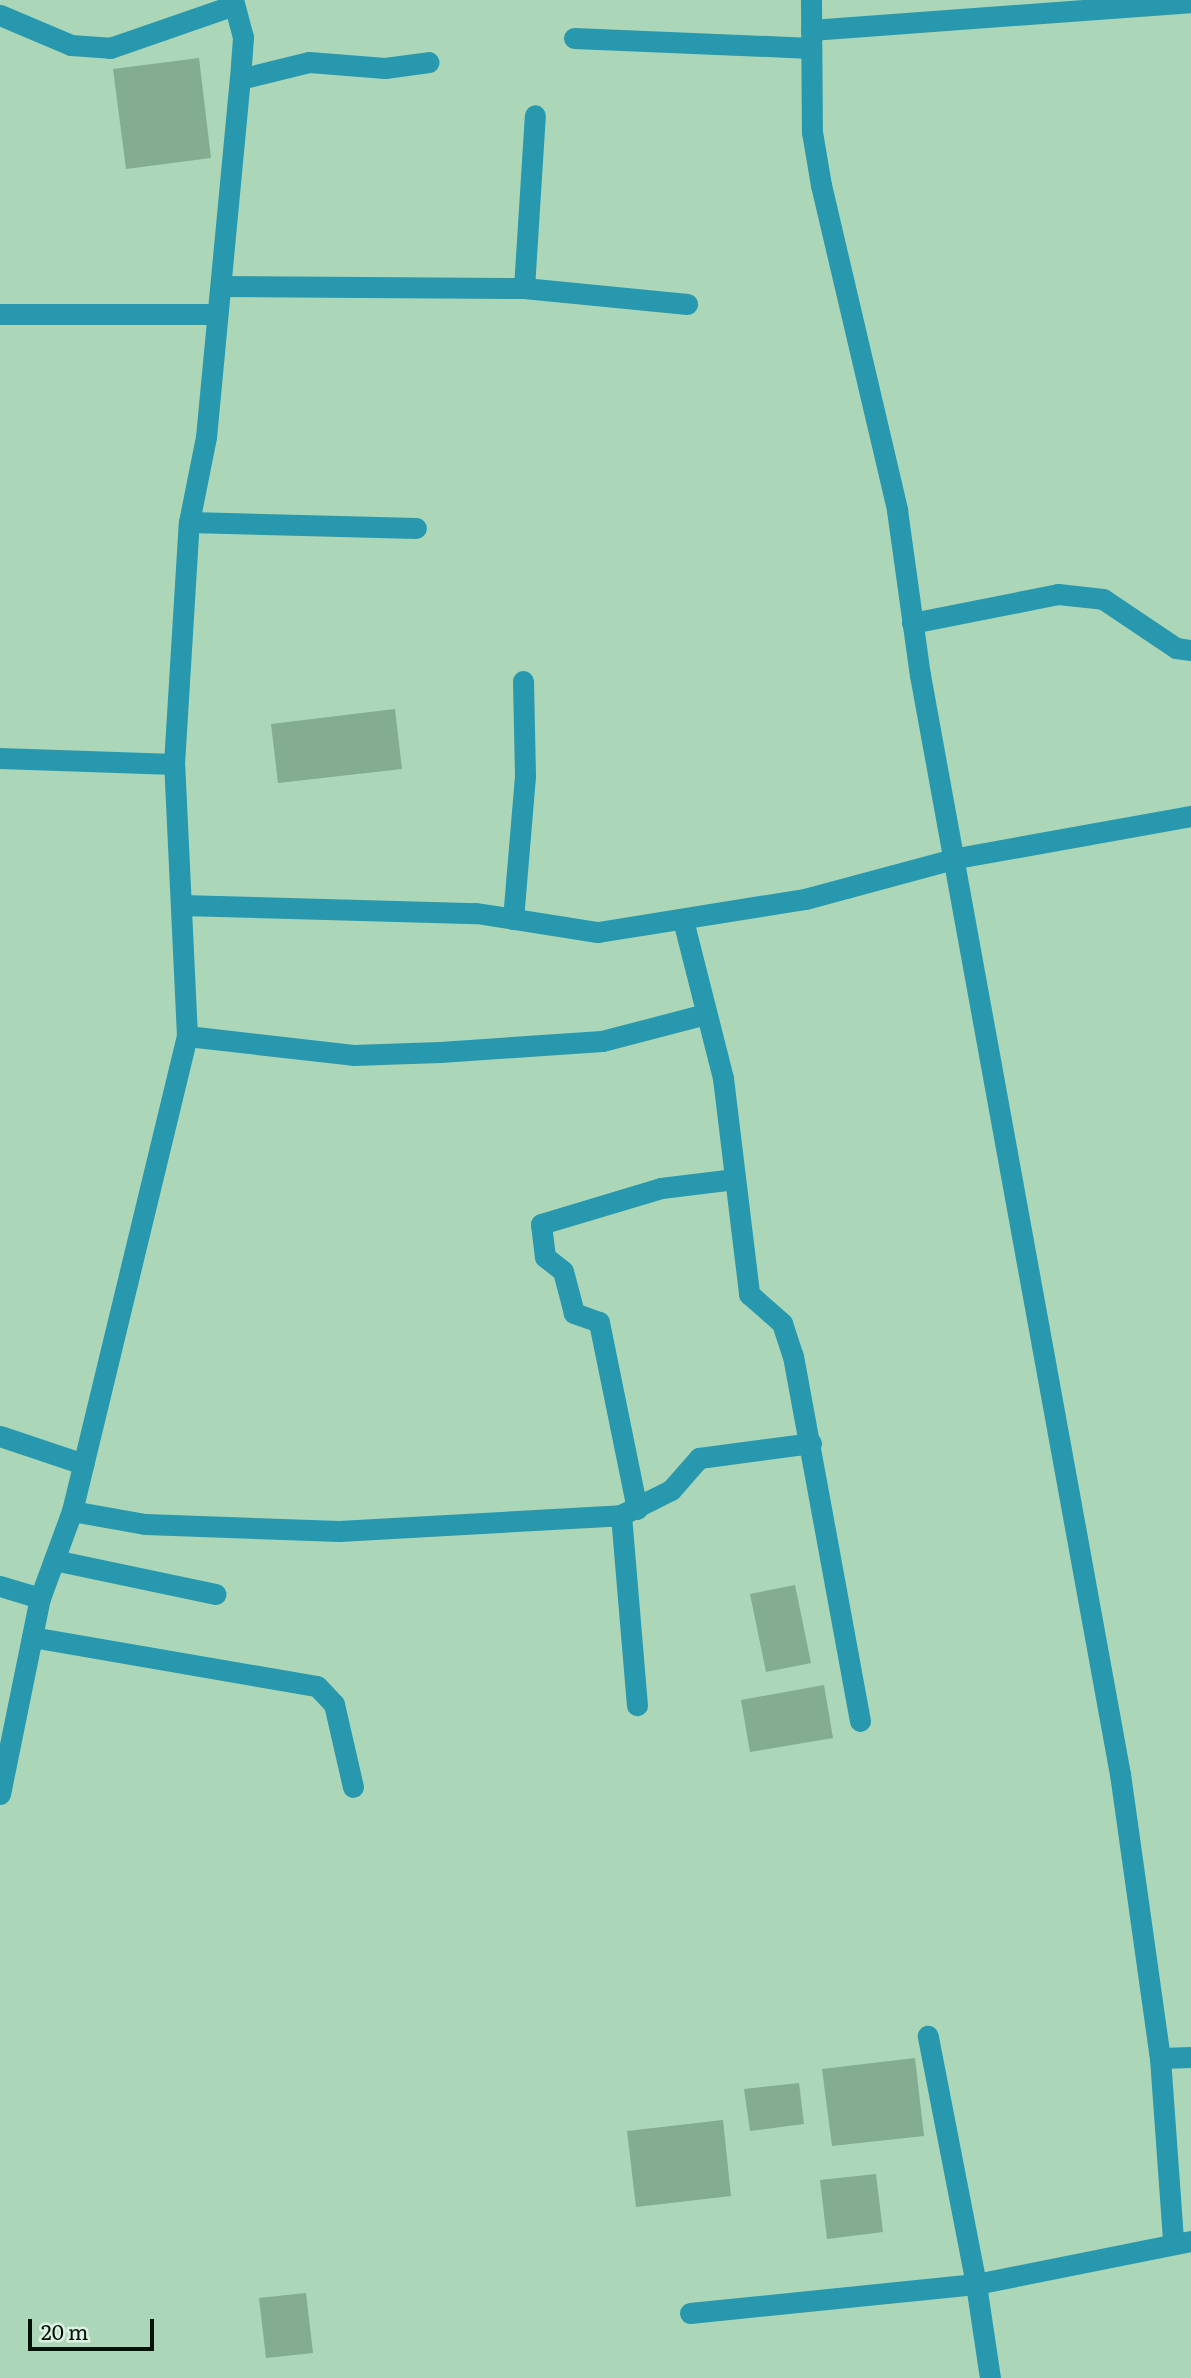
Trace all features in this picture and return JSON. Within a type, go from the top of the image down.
[{"type":"street","points":[[690,2313],[976,2284],[1182,2241],[1160,2058],[1120,1774],[957,858],[912,623],[892,484],[821,185],[812,132],[811,0]]},
{"type":"street","points":[[0,15],[71,45],[110,48],[233,2],[243,37],[223,286],[217,314],[206,436],[189,522],[174,764],[187,1036],[72,1511],[40,1598],[0,1794]]},
{"type":"street","points":[[574,38],[811,39],[1191,2]]},
{"type":"street","points":[[240,79],[309,62],[385,68],[429,62]]},
{"type":"street","points":[[524,288],[535,116]]},
{"type":"street","points":[[223,286],[524,288],[687,304]]},
{"type":"street","points":[[0,314],[217,314]]},
{"type":"street","points":[[189,522],[416,528]]},
{"type":"street","points":[[912,623],[1058,594],[1103,599],[1154,635],[1191,650]]},
{"type":"street","points":[[513,919],[525,776],[523,681]]},
{"type":"street","points":[[0,758],[174,764]]},
{"type":"street","points":[[181,905],[513,919],[598,932],[805,899],[957,858],[1191,816]]},
{"type":"street","points":[[682,920],[723,1078],[749,1294],[782,1323],[811,1443],[860,1721]]},
{"type":"street","points":[[187,1036],[353,1055],[428,1052],[602,1041],[706,1014]]},
{"type":"street","points":[[637,1705],[629,1512],[599,1322],[574,1313],[563,1270],[545,1257],[541,1224],[661,1188],[734,1179]]},
{"type":"street","points":[[0,1436],[83,1464]]},
{"type":"street","points":[[72,1511],[145,1524],[339,1531],[629,1512],[671,1490],[699,1458],[811,1443]]},
{"type":"street","points":[[54,1559],[215,1594]]},
{"type":"street","points":[[0,1586],[40,1598]]},
{"type":"street","points":[[32,1637],[317,1686],[334,1704],[353,1787]]},
{"type":"street","points":[[928,2035],[976,2284],[990,2378]]},
{"type":"street","points":[[1160,2058],[1191,2057]]},
{"type":"building","points":[[199,58],[211,158],[126,169],[113,69]]},
{"type":"building","points":[[395,709],[402,769],[278,783],[271,724]]},
{"type":"building","points":[[795,1585],[811,1663],[766,1672],[750,1594]]},
{"type":"building","points":[[824,1685],[833,1738],[750,1752],[741,1700]]},
{"type":"building","points":[[915,2058],[924,2136],[832,2146],[822,2069]]},
{"type":"building","points":[[799,2083],[804,2124],[750,2131],[744,2089]]},
{"type":"building","points":[[723,2120],[731,2196],[636,2207],[627,2131]]},
{"type":"building","points":[[876,2174],[883,2232],[827,2239],[820,2180]]},
{"type":"building","points":[[306,2293],[313,2353],[266,2358],[259,2298]]}]
